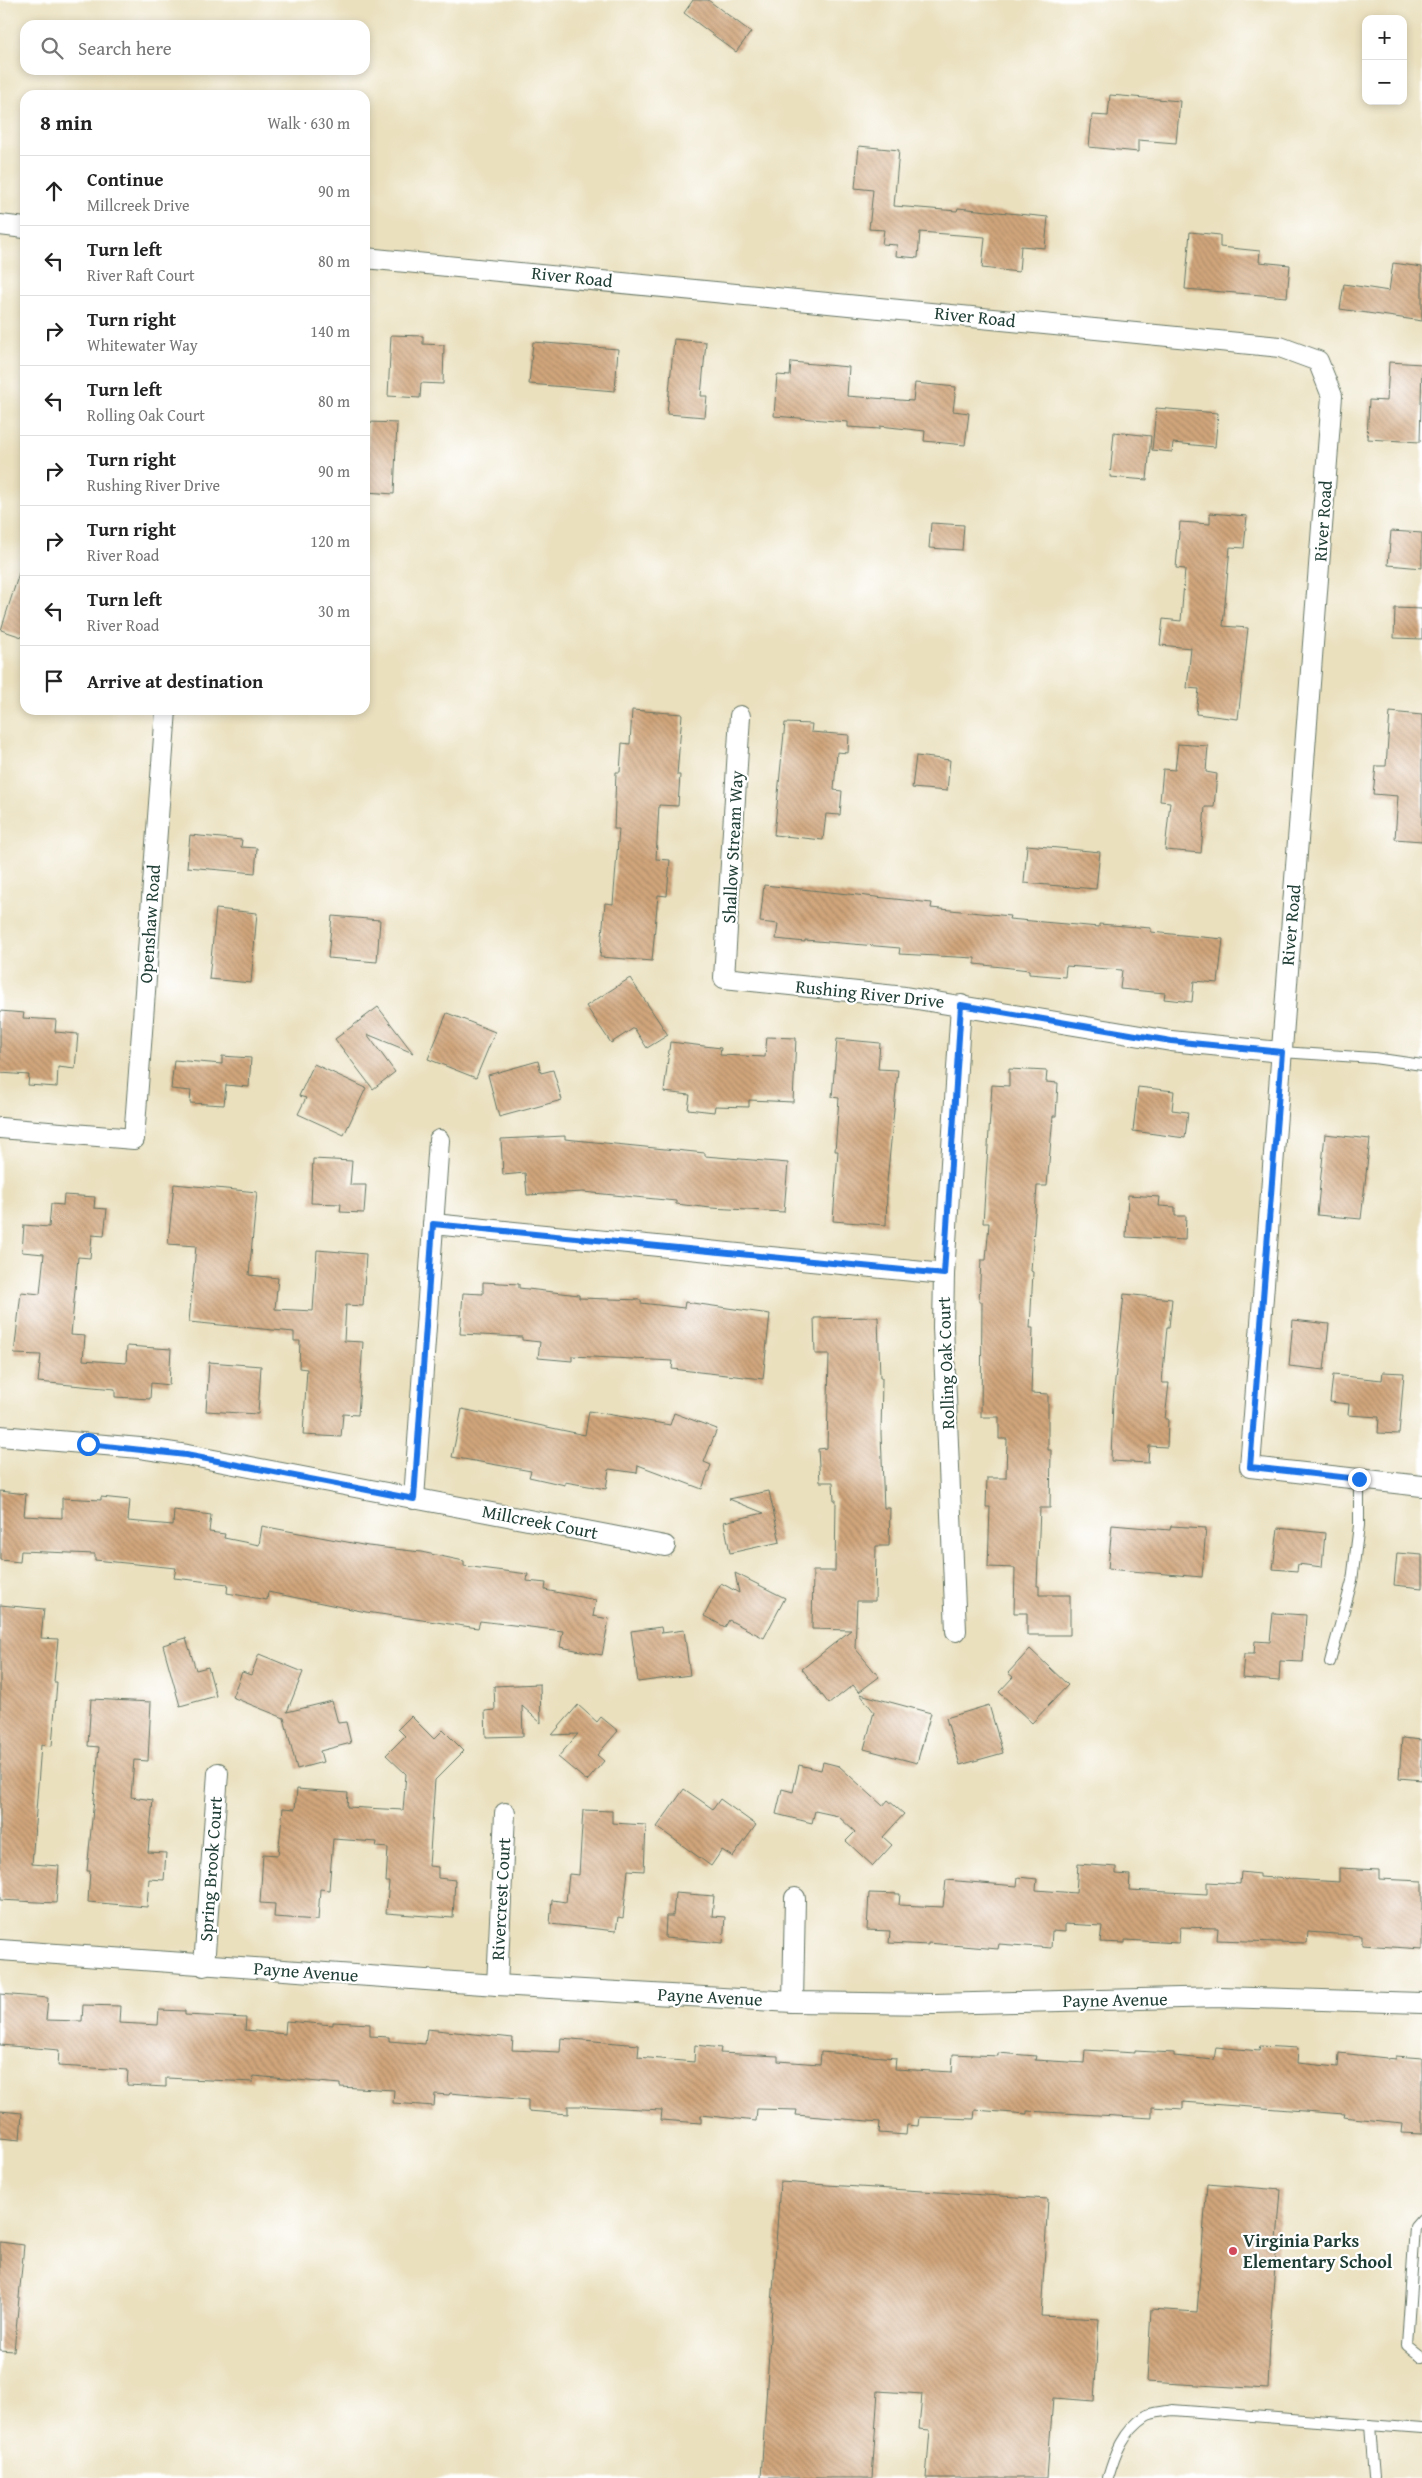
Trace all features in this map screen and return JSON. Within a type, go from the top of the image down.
[{"type":"street","points":[[0,225],[20,227]]},
{"type":"street","name":"River Road","points":[[370,258],[1280,347],[1318,361],[1332,396],[1250,1467],[1422,1486]]},
{"type":"street","name":"Openshaw Road","points":[[0,1128],[134,1139],[166,715]]},
{"type":"street","name":"Shallow Stream Way","points":[[724,978],[740,716]]},
{"type":"street","name":"Rushing River Drive","points":[[724,978],[961,1005],[1171,1041],[1282,1052]]},
{"type":"street","name":"Rolling Oak Court","points":[[956,1631],[943,1326],[944,1274],[961,1005]]},
{"type":"street","points":[[414,1499],[439,1140]]},
{"type":"street","points":[[433,1224],[944,1274]]},
{"type":"street","name":"Millcreek Court","points":[[0,1436],[140,1448],[665,1546]]},
{"type":"street","name":"Spring Brook Court","points":[[204,1966],[218,1773]]},
{"type":"street","name":"Rivercrest Court","points":[[497,1985],[505,1813]]},
{"type":"street","points":[[793,2002],[795,1898]]},
{"type":"street","name":"Payne Avenue","points":[[0,1950],[204,1966],[793,2002],[934,2004],[1220,1997],[1422,2003]]},
{"type":"lane","points":[[1282,1052],[1374,1058],[1422,1065]]},
{"type":"lane","points":[[1330,1662],[1352,1581],[1358,1525],[1359,1479]]},
{"type":"lane","points":[[1422,2219],[1415,2227],[1407,2325],[1407,2345],[1422,2357]]},
{"type":"lane","points":[[1108,2478],[1115,2454],[1126,2435],[1147,2415],[1172,2410],[1422,2429]]},
{"type":"lane","points":[[1370,2425],[1374,2478]]},
{"type":"building","points":[[693,0],[708,0],[751,32],[736,52],[684,13]]},
{"type":"building","points":[[1110,95],[1180,101],[1176,143],[1138,140],[1138,152],[1089,147],[1092,115],[1108,116]]},
{"type":"building","points":[[859,146],[899,150],[894,206],[957,211],[958,208],[1048,217],[1045,248],[1021,246],[1019,272],[982,268],[985,237],[920,232],[918,258],[896,256],[897,245],[882,244],[884,230],[869,229],[873,190],[855,188]]},
{"type":"building","points":[[1190,232],[1220,235],[1220,247],[1260,251],[1259,262],[1290,265],[1287,297],[1185,289]]},
{"type":"building","points":[[1393,263],[1422,267],[1422,321],[1340,309],[1344,284],[1389,291]]},
{"type":"building","points":[[391,335],[423,336],[423,344],[444,345],[443,384],[421,383],[420,398],[388,396]]},
{"type":"building","points":[[674,339],[706,342],[701,396],[707,396],[705,417],[667,414]]},
{"type":"building","points":[[533,342],[618,349],[615,391],[529,384]]},
{"type":"building","points":[[791,362],[849,367],[847,396],[913,401],[915,383],[956,387],[953,411],[969,413],[965,445],[924,441],[925,431],[880,426],[880,429],[848,427],[848,422],[774,416],[777,375],[790,376]]},
{"type":"building","points":[[1389,362],[1422,364],[1420,442],[1367,439],[1369,400],[1387,401]]},
{"type":"building","points":[[1156,408],[1218,413],[1215,447],[1173,443],[1172,452],[1152,450]]},
{"type":"building","points":[[370,422],[397,423],[394,494],[370,492]]},
{"type":"building","points":[[1114,432],[1151,436],[1147,480],[1110,477]]},
{"type":"building","points":[[1210,513],[1247,516],[1244,548],[1230,547],[1223,626],[1248,628],[1238,719],[1196,714],[1199,689],[1187,688],[1191,648],[1160,645],[1163,619],[1181,621],[1185,569],[1176,568],[1180,522],[1210,524]]},
{"type":"building","points":[[931,523],[964,525],[962,550],[929,548]]},
{"type":"building","points":[[1391,531],[1422,533],[1422,568],[1388,565]]},
{"type":"building","points":[[20,570],[20,636],[1,630]]},
{"type":"building","points":[[1395,608],[1422,609],[1422,639],[1394,638]]},
{"type":"building","points":[[632,710],[682,714],[677,775],[680,775],[678,806],[659,805],[656,859],[670,860],[667,896],[658,895],[652,961],[600,957],[605,903],[613,904],[619,829],[614,829],[616,772],[620,772],[622,743],[630,744]]},
{"type":"building","points":[[1390,712],[1422,715],[1422,841],[1395,839],[1398,796],[1373,794],[1376,766],[1386,766]]},
{"type":"building","points":[[785,723],[812,724],[811,732],[849,735],[848,753],[837,752],[834,790],[842,791],[840,815],[826,814],[823,840],[774,835]]},
{"type":"building","points":[[1178,744],[1208,746],[1206,772],[1217,774],[1214,807],[1205,807],[1201,853],[1165,850],[1170,802],[1160,801],[1163,769],[1175,770]]},
{"type":"building","points":[[916,756],[950,760],[947,791],[912,788]]},
{"type":"building","points":[[190,835],[242,840],[241,847],[257,848],[255,873],[187,867]]},
{"type":"building","points":[[1027,845],[1100,852],[1096,889],[1024,883]]},
{"type":"building","points":[[764,885],[932,903],[931,908],[1010,916],[1009,919],[1099,927],[1099,924],[1151,928],[1151,932],[1223,939],[1218,983],[1194,981],[1192,1002],[1164,999],[1165,993],[1120,989],[1122,970],[1066,966],[1065,977],[1029,974],[1029,970],[975,964],[975,958],[899,954],[900,948],[776,939],[778,924],[760,922]]},
{"type":"building","points":[[216,909],[257,913],[251,983],[209,979]]},
{"type":"building","points":[[332,916],[380,920],[377,962],[328,958]]},
{"type":"building","points":[[630,978],[668,1035],[647,1048],[634,1028],[611,1043],[586,1006]]},
{"type":"building","points":[[378,1007],[413,1053],[367,1034],[395,1072],[373,1089],[335,1039]]},
{"type":"building","points":[[0,1011],[24,1013],[23,1018],[56,1020],[55,1032],[78,1034],[75,1069],[58,1067],[57,1087],[28,1085],[29,1075],[0,1073]]},
{"type":"building","points":[[447,1013],[495,1032],[476,1078],[428,1059]]},
{"type":"building","points":[[767,1037],[796,1038],[793,1102],[749,1100],[749,1107],[715,1106],[714,1112],[688,1109],[690,1095],[664,1092],[670,1042],[721,1048],[720,1055],[765,1057]]},
{"type":"building","points":[[837,1039],[880,1043],[878,1069],[898,1070],[886,1192],[886,1225],[833,1221],[838,1151],[835,1151],[839,1098],[832,1097]]},
{"type":"building","points":[[222,1056],[251,1058],[249,1087],[226,1085],[224,1105],[190,1103],[191,1091],[171,1089],[174,1060],[222,1064]]},
{"type":"building","points":[[538,1061],[541,1073],[553,1070],[562,1100],[499,1117],[488,1075]]},
{"type":"building","points":[[314,1064],[366,1088],[344,1135],[298,1114],[306,1098],[299,1096]]},
{"type":"building","points":[[1009,1069],[1047,1071],[1046,1082],[1058,1083],[1056,1116],[1053,1116],[1047,1186],[1037,1186],[1031,1271],[1033,1272],[1030,1328],[1033,1328],[1031,1393],[1048,1394],[1048,1450],[1051,1450],[1050,1508],[1040,1508],[1037,1586],[1039,1586],[1039,1595],[1070,1595],[1070,1635],[1027,1635],[1027,1613],[1014,1613],[1015,1568],[988,1567],[990,1507],[986,1507],[987,1478],[1006,1478],[1007,1439],[999,1439],[999,1417],[981,1417],[982,1302],[979,1302],[981,1260],[986,1260],[989,1223],[983,1223],[992,1085],[1009,1086]]},
{"type":"building","points":[[1138,1087],[1174,1091],[1172,1110],[1188,1112],[1185,1138],[1133,1131]]},
{"type":"building","points":[[1325,1134],[1370,1139],[1361,1219],[1317,1215]]},
{"type":"building","points":[[565,1136],[565,1139],[705,1153],[705,1156],[788,1163],[784,1212],[711,1208],[676,1204],[676,1201],[583,1192],[527,1195],[525,1173],[503,1175],[501,1139]]},
{"type":"building","points":[[313,1159],[352,1161],[350,1185],[366,1185],[364,1213],[340,1212],[341,1204],[311,1203]]},
{"type":"building","points":[[174,1184],[257,1192],[249,1275],[278,1278],[275,1309],[313,1311],[317,1250],[366,1254],[363,1306],[346,1305],[344,1341],[363,1342],[358,1415],[343,1414],[341,1437],[303,1435],[307,1369],[299,1368],[300,1341],[294,1341],[294,1332],[189,1322],[196,1246],[168,1244]]},
{"type":"building","points":[[64,1195],[95,1197],[94,1208],[107,1209],[104,1236],[92,1235],[90,1258],[78,1257],[71,1335],[85,1336],[83,1360],[126,1363],[127,1346],[171,1349],[169,1385],[151,1383],[150,1399],[115,1397],[115,1389],[38,1382],[41,1355],[14,1354],[21,1292],[40,1294],[44,1254],[22,1252],[24,1225],[49,1227],[51,1204],[63,1205]]},
{"type":"building","points":[[1128,1195],[1160,1197],[1159,1206],[1175,1207],[1175,1216],[1186,1216],[1185,1240],[1126,1237]]},
{"type":"building","points":[[483,1282],[519,1284],[519,1288],[579,1295],[579,1298],[641,1300],[641,1303],[684,1308],[685,1302],[770,1314],[763,1379],[672,1369],[673,1361],[572,1356],[572,1361],[538,1358],[540,1342],[522,1340],[522,1337],[460,1334],[463,1293],[483,1294]]},
{"type":"building","points":[[1124,1294],[1172,1299],[1169,1327],[1167,1327],[1162,1383],[1169,1383],[1165,1419],[1168,1419],[1167,1447],[1149,1446],[1148,1463],[1111,1461],[1113,1400]]},
{"type":"building","points":[[878,1317],[880,1378],[882,1378],[881,1434],[884,1508],[890,1508],[889,1546],[876,1546],[875,1601],[857,1601],[855,1648],[879,1677],[859,1692],[853,1685],[829,1704],[802,1669],[851,1630],[812,1629],[813,1571],[835,1571],[836,1500],[834,1500],[833,1482],[820,1482],[818,1449],[827,1448],[829,1354],[815,1354],[814,1318]]},
{"type":"building","points":[[1293,1320],[1329,1324],[1324,1370],[1289,1366]]},
{"type":"building","points":[[209,1362],[261,1366],[258,1414],[206,1411]]},
{"type":"building","points":[[1383,1372],[1404,1373],[1399,1434],[1378,1433],[1379,1417],[1348,1415],[1349,1404],[1330,1402],[1333,1375],[1382,1380]]},
{"type":"building","points":[[462,1409],[585,1435],[589,1411],[670,1425],[674,1413],[717,1429],[704,1462],[711,1465],[702,1489],[638,1465],[637,1473],[609,1469],[606,1489],[565,1482],[565,1485],[529,1477],[531,1471],[452,1457]]},
{"type":"building","points":[[0,1491],[26,1494],[24,1516],[62,1518],[62,1498],[101,1500],[101,1497],[130,1500],[128,1521],[173,1525],[174,1510],[211,1515],[209,1532],[225,1534],[224,1538],[259,1545],[262,1526],[368,1546],[421,1552],[464,1561],[464,1566],[528,1574],[527,1581],[546,1583],[545,1590],[596,1600],[593,1616],[609,1619],[602,1655],[560,1647],[563,1631],[480,1621],[478,1628],[366,1612],[268,1592],[267,1600],[227,1593],[228,1584],[174,1578],[176,1568],[95,1560],[95,1554],[21,1551],[20,1562],[0,1560]]},
{"type":"building","points":[[769,1491],[780,1542],[730,1553],[724,1522],[764,1513],[729,1499]]},
{"type":"building","points":[[1112,1525],[1170,1530],[1171,1526],[1206,1528],[1202,1577],[1108,1569]]},
{"type":"building","points":[[1278,1528],[1325,1533],[1322,1567],[1298,1564],[1297,1571],[1273,1569]]},
{"type":"building","points":[[1397,1553],[1422,1555],[1422,1588],[1394,1585]]},
{"type":"building","points":[[735,1573],[785,1598],[764,1638],[729,1620],[725,1627],[704,1616],[721,1583],[739,1593]]},
{"type":"building","points":[[0,1605],[44,1609],[41,1638],[58,1639],[54,1682],[57,1682],[52,1746],[41,1745],[32,1864],[59,1866],[56,1903],[0,1900]]},
{"type":"building","points":[[1273,1613],[1306,1615],[1303,1662],[1280,1661],[1279,1681],[1242,1678],[1244,1654],[1254,1654],[1255,1641],[1270,1642]]},
{"type":"building","points":[[661,1627],[662,1633],[684,1630],[690,1675],[638,1682],[631,1631]]},
{"type":"building","points":[[186,1638],[196,1670],[208,1667],[216,1696],[180,1706],[163,1645]]},
{"type":"building","points":[[1030,1649],[1068,1685],[1032,1723],[999,1692],[1013,1677],[1008,1673]]},
{"type":"building","points":[[259,1654],[303,1672],[287,1712],[332,1701],[338,1723],[346,1722],[351,1743],[320,1751],[323,1762],[297,1769],[284,1718],[232,1697],[242,1672],[251,1675]]},
{"type":"building","points":[[540,1684],[541,1723],[522,1706],[523,1736],[486,1737],[485,1711],[495,1710],[494,1686]]},
{"type":"building","points":[[860,1694],[931,1713],[917,1763],[864,1749],[874,1712]]},
{"type":"building","points":[[91,1699],[151,1702],[148,1761],[134,1760],[131,1797],[153,1800],[148,1852],[166,1853],[164,1880],[149,1879],[147,1907],[88,1902],[90,1871],[87,1871],[99,1747],[88,1746]]},
{"type":"building","points":[[578,1705],[597,1722],[601,1717],[618,1731],[597,1755],[604,1761],[587,1781],[558,1757],[578,1734],[552,1735]]},
{"type":"building","points":[[989,1705],[1003,1753],[960,1765],[946,1718]]},
{"type":"building","points":[[411,1716],[434,1739],[443,1730],[464,1751],[435,1780],[429,1866],[438,1867],[438,1878],[455,1880],[453,1918],[386,1913],[389,1882],[386,1882],[388,1848],[376,1847],[377,1842],[333,1839],[329,1890],[320,1889],[318,1920],[274,1917],[275,1904],[260,1903],[263,1854],[278,1855],[283,1808],[295,1809],[297,1789],[348,1793],[347,1807],[403,1810],[406,1774],[386,1755],[405,1736],[398,1729]]},
{"type":"building","points":[[1402,1738],[1422,1740],[1422,1780],[1399,1778]]},
{"type":"building","points":[[823,1762],[839,1766],[883,1806],[888,1800],[904,1814],[883,1837],[892,1845],[873,1866],[846,1841],[855,1832],[838,1816],[815,1811],[812,1823],[776,1814],[782,1789],[793,1792],[799,1765],[821,1770]]},
{"type":"building","points":[[684,1789],[713,1809],[720,1799],[756,1825],[733,1857],[722,1850],[711,1866],[657,1827]]},
{"type":"building","points":[[583,1810],[612,1811],[612,1823],[646,1825],[644,1871],[628,1870],[623,1918],[618,1917],[616,1931],[550,1924],[552,1900],[566,1902],[569,1874],[579,1875]]},
{"type":"building","points":[[1078,1864],[1116,1867],[1116,1874],[1130,1875],[1129,1890],[1207,1894],[1207,1882],[1240,1884],[1241,1872],[1259,1874],[1259,1877],[1339,1882],[1339,1868],[1379,1870],[1379,1879],[1422,1881],[1422,1949],[1362,1945],[1362,1936],[1308,1932],[1307,1943],[1217,1940],[1218,1928],[1180,1927],[1179,1943],[1125,1940],[1125,1943],[1100,1942],[1102,1926],[1065,1924],[1065,1932],[1052,1931],[1051,1948],[999,1944],[998,1949],[928,1943],[928,1945],[889,1943],[890,1931],[867,1930],[869,1893],[900,1894],[899,1905],[943,1907],[946,1880],[1017,1886],[1018,1877],[1037,1879],[1036,1890],[1076,1893]]},
{"type":"building","points":[[675,1893],[714,1896],[712,1916],[725,1917],[723,1943],[665,1938],[666,1916],[673,1916]]},
{"type":"building","points":[[0,1994],[48,1998],[46,2020],[82,2021],[83,2005],[120,2006],[119,2023],[158,2025],[159,2010],[185,2011],[185,2015],[246,2018],[245,2030],[285,2034],[286,2021],[333,2025],[333,2022],[370,2024],[370,2036],[389,2037],[389,2041],[425,2044],[427,2029],[513,2038],[512,2050],[560,2052],[561,2038],[639,2045],[638,2057],[694,2062],[695,2045],[721,2048],[720,2053],[778,2056],[778,2061],[820,2064],[821,2052],[896,2058],[895,2069],[952,2072],[953,2054],[998,2056],[998,2053],[1036,2056],[1035,2060],[1084,2063],[1085,2050],[1174,2053],[1174,2056],[1214,2060],[1216,2047],[1259,2051],[1260,2046],[1298,2048],[1297,2063],[1338,2067],[1339,2053],[1396,2059],[1396,2056],[1422,2058],[1422,2134],[1401,2133],[1402,2123],[1343,2117],[1344,2114],[1183,2102],[1183,2109],[1152,2107],[1152,2118],[1027,2111],[1027,2114],[975,2110],[974,2119],[919,2117],[918,2126],[907,2125],[906,2135],[879,2133],[880,2122],[796,2115],[797,2110],[757,2109],[756,2121],[701,2115],[701,2123],[661,2120],[662,2110],[568,2106],[568,2114],[528,2111],[528,2100],[450,2093],[449,2095],[435,2094],[434,2106],[393,2103],[394,2090],[340,2087],[340,2084],[254,2076],[253,2082],[166,2078],[166,2087],[127,2085],[128,2070],[58,2066],[59,2050],[0,2045]]},
{"type":"building","points":[[0,2111],[22,2113],[20,2140],[0,2138]]},
{"type":"building","points":[[780,2182],[1048,2199],[1041,2316],[1099,2319],[1094,2401],[1053,2398],[1047,2478],[926,2478],[930,2430],[919,2429],[922,2394],[878,2391],[872,2478],[761,2478]]},
{"type":"building","points":[[1207,2184],[1281,2190],[1271,2317],[1268,2389],[1147,2382],[1151,2309],[1197,2312]]},
{"type":"building","points":[[0,2242],[24,2245],[14,2351],[0,2350]]},
{"type":"place","name":"Virginia Parks Elementary School","points":[[1233,2251]]},
{"type":"route","points":[[88,1444],[140,1448],[186,1455],[414,1499],[433,1224],[944,1274],[961,1005],[1171,1041],[1282,1052],[1250,1467],[1359,1479]]}]
